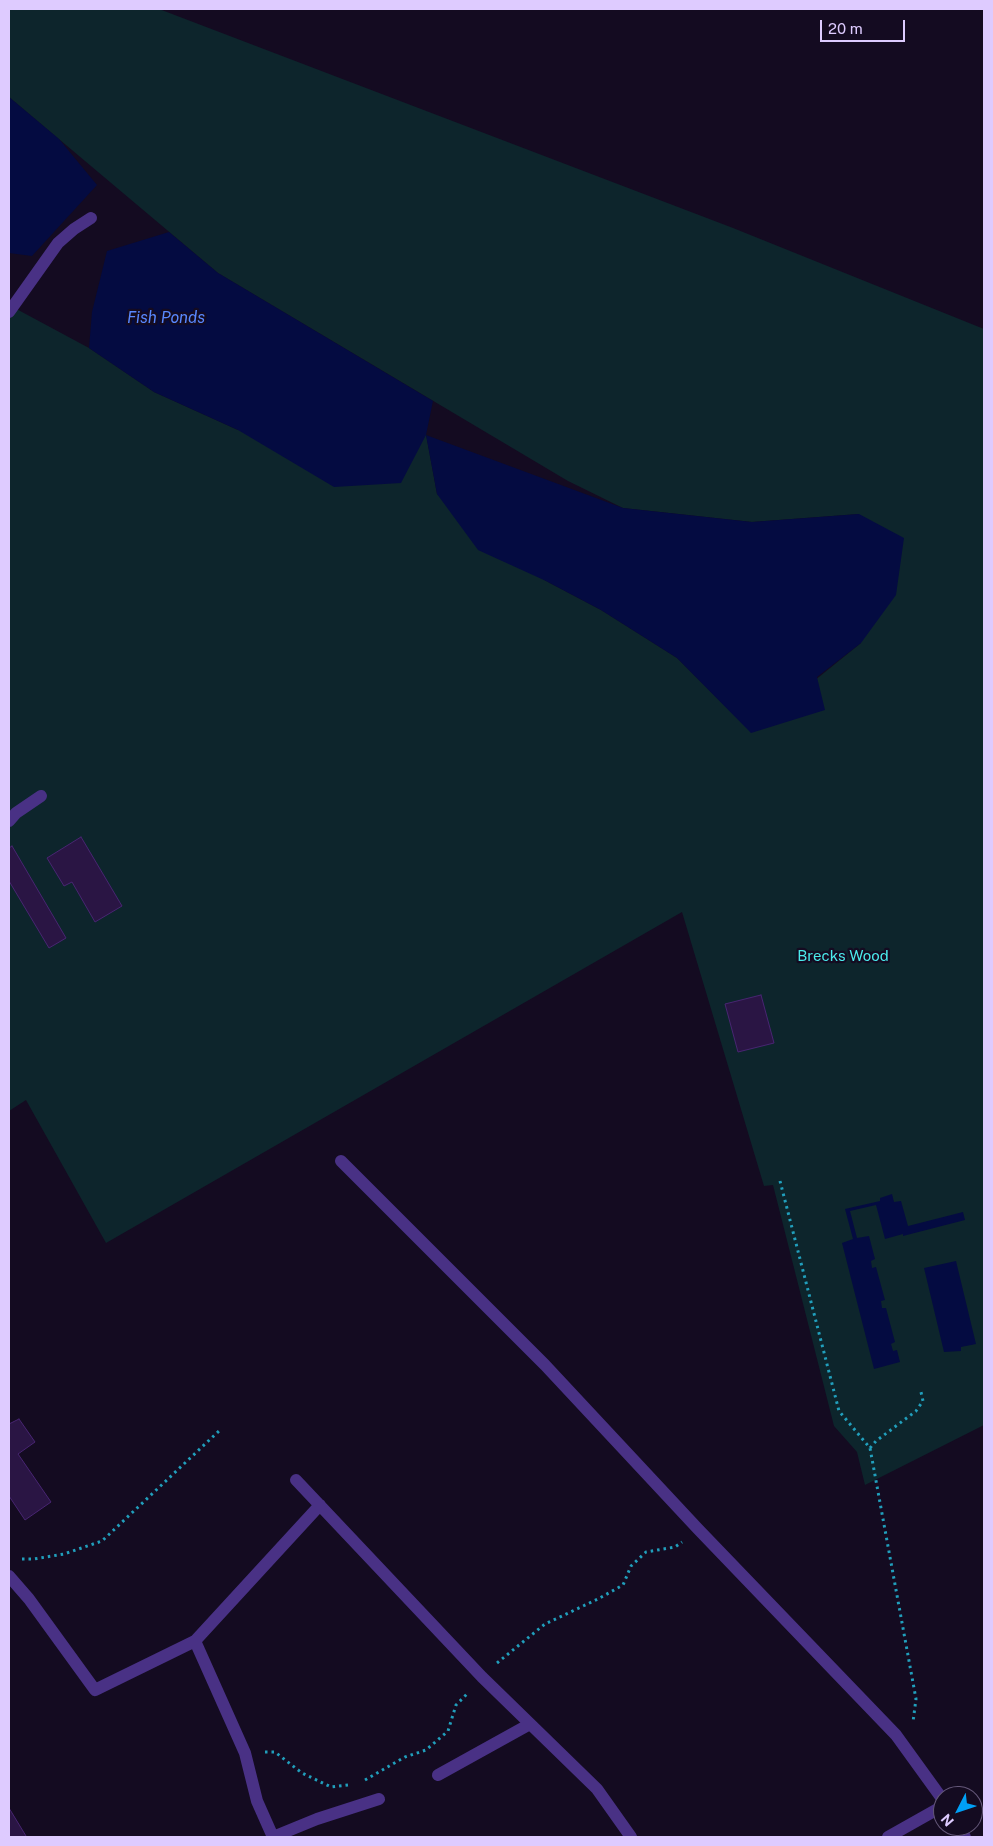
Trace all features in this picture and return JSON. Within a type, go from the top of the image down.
[{"type":"street","points":[[9,312],[58,243],[91,218]]},
{"type":"street","points":[[9,821],[16,813],[42,796]]},
{"type":"street","points":[[340,1161],[545,1365],[698,1529],[896,1735],[933,1786]]},
{"type":"street","points":[[296,1480],[482,1677],[597,1789],[632,1837]]},
{"type":"street","points":[[9,1576],[29,1599],[95,1690],[195,1641],[320,1505]]},
{"type":"street","points":[[195,1641],[245,1753],[257,1801],[273,1837],[317,1819],[379,1799]]},
{"type":"street","points":[[438,1775],[530,1724]]},
{"type":"street","points":[[888,1837],[933,1812]]},
{"type":"path","points":[[780,1181],[839,1411],[870,1448],[916,1699]]},
{"type":"path","points":[[870,1448],[876,1441],[916,1411],[923,1401],[921,1392]]},
{"type":"path","points":[[17,1559],[34,1559],[64,1554],[102,1541],[220,1430]]},
{"type":"green space","name":"Brecks Wood","points":[[9,9],[159,9],[733,228],[984,329],[984,1425],[865,1485],[857,1452],[834,1426],[773,1185],[764,1186],[682,912],[106,1243],[26,1100],[9,1111],[9,305],[89,348],[154,392],[238,430],[426,434],[437,494],[546,581],[601,610],[677,658],[751,732],[861,643],[859,514],[752,522],[623,508],[568,481],[218,273],[9,97]]},
{"type":"water","points":[[9,97],[59,139],[97,185],[32,256],[9,253]]},
{"type":"water","name":"Fish Ponds","points":[[169,232],[218,273],[433,401],[426,435],[401,483],[334,487],[238,430],[154,392],[89,348],[92,312],[107,251]]},
{"type":"water","points":[[426,435],[623,508],[752,522],[859,514],[904,538],[896,595],[861,643],[817,677],[825,710],[751,733],[677,658],[601,610],[546,581],[478,550],[437,494]]},
{"type":"water","points":[[892,1194],[894,1202],[901,1201],[908,1226],[963,1212],[965,1220],[885,1239],[876,1205],[850,1211],[857,1238],[869,1236],[875,1259],[871,1261],[872,1268],[876,1267],[885,1300],[881,1301],[882,1308],[886,1308],[895,1342],[891,1344],[893,1351],[897,1350],[900,1362],[874,1369],[842,1243],[853,1239],[845,1209],[880,1201],[880,1198]]},
{"type":"water","points":[[956,1261],[976,1344],[961,1347],[961,1351],[944,1352],[924,1268]]},
{"type":"building","points":[[81,837],[122,906],[95,922],[72,882],[64,886],[47,858]]},
{"type":"building","points":[[12,846],[66,938],[49,948],[9,881],[9,848]]},
{"type":"building","points":[[761,995],[774,1043],[738,1052],[725,1004]]},
{"type":"building","points":[[19,1419],[35,1442],[18,1454],[51,1502],[25,1520],[9,1496],[9,1424]]},
{"type":"building","points":[[9,1808],[26,1836],[25,1837],[9,1837]]}]
